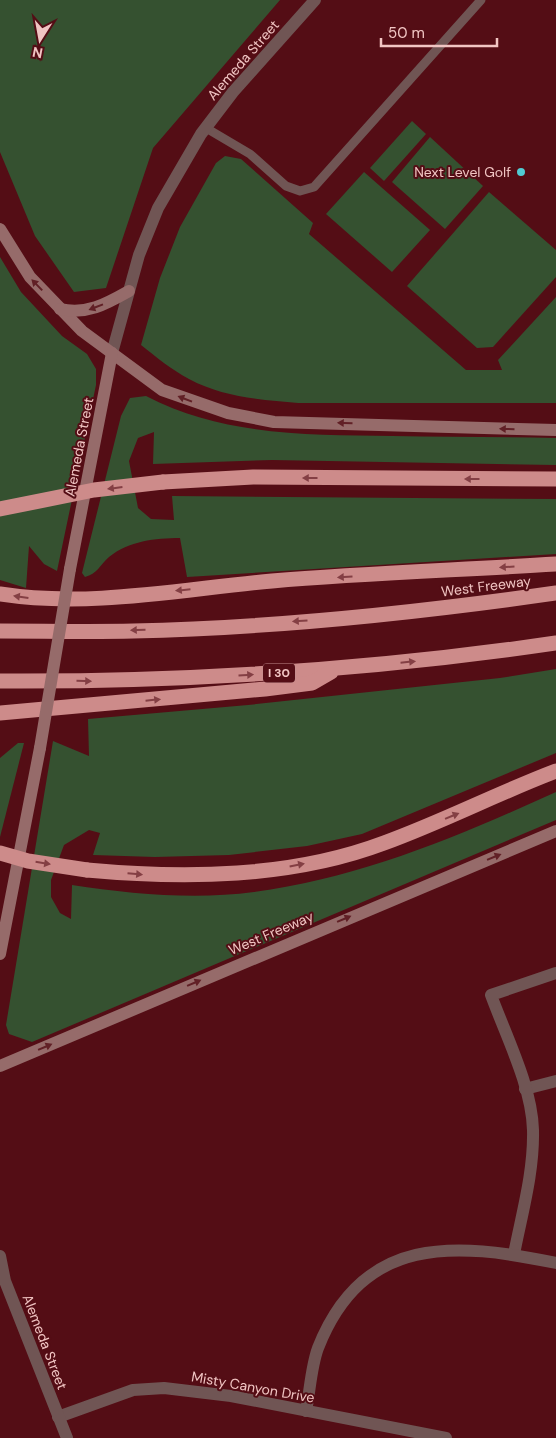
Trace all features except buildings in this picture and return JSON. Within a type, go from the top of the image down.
[{"type":"highway","points":[[0,509],[94,490],[163,482],[253,477],[556,480]]},
{"type":"highway","points":[[0,594],[46,600],[117,597],[273,581],[556,564]]},
{"type":"highway","name":"West Freeway","points":[[0,631],[134,631],[324,620],[470,605],[556,593]]},
{"type":"highway","name":"I 30","points":[[0,681],[94,682],[335,670],[469,656],[556,643]]},
{"type":"highway","points":[[0,713],[312,683],[335,670]]},
{"type":"highway","points":[[0,853],[28,861],[87,870],[142,875],[230,873],[278,869],[323,860],[382,844],[556,771]]},
{"type":"main road","points":[[0,229],[30,277],[82,331],[162,390],[228,413],[274,422],[556,430]]},
{"type":"main road","points":[[60,309],[75,312],[87,311],[106,304],[129,290]]},
{"type":"main road","name":"Alemeda Street","points":[[0,954],[40,748],[70,569],[112,353]]},
{"type":"main road","name":"West Freeway","points":[[0,1066],[556,831]]},
{"type":"street","name":"Alemeda Street","points":[[112,353],[139,255],[158,208],[206,128],[233,92],[315,0]]},
{"type":"street","points":[[514,1254],[532,1166],[533,1128],[526,1089],[491,996],[556,973]]},
{"type":"street","points":[[526,1089],[556,1081]]},
{"type":"street","points":[[306,1411],[318,1349],[336,1312],[357,1285],[389,1262],[416,1255],[478,1249],[556,1263]]},
{"type":"street","name":"Alemeda Street","points":[[0,1256],[5,1281],[67,1438]]},
{"type":"street","name":"Misty Canyon Drive","points":[[58,1417],[133,1390],[164,1388],[231,1396],[446,1438]]},
{"type":"lane","points":[[206,128],[250,154],[286,186],[300,191],[314,187],[481,0]]},
{"type":"green space","points":[[0,0],[280,0],[153,148],[106,288],[74,292],[35,236],[0,152]]},
{"type":"green space","points":[[412,121],[426,134],[384,181],[370,168]]},
{"type":"green space","points":[[430,137],[483,186],[445,229],[392,182]]},
{"type":"green space","points":[[225,156],[241,159],[313,223],[309,234],[466,370],[502,370],[498,360],[556,297],[556,403],[298,403],[270,401],[242,397],[215,390],[176,372],[141,345],[160,278],[180,227],[216,163]]},
{"type":"green space","points":[[364,172],[430,230],[392,272],[326,214]]},
{"type":"green space","points":[[489,192],[556,250],[556,277],[493,347],[477,348],[407,286]]},
{"type":"green space","points":[[0,257],[21,292],[62,336],[87,354],[96,369],[96,385],[57,571],[44,564],[29,546],[26,588],[0,580]]},
{"type":"green space","points":[[146,396],[175,409],[205,419],[266,431],[329,435],[556,438],[556,465],[272,460],[153,464],[154,432],[138,438],[129,461],[138,508],[151,519],[174,520],[172,496],[556,499],[556,554],[187,577],[180,538],[171,538],[152,540],[125,547],[109,557],[93,574],[85,577],[82,573],[121,416],[130,398]]},
{"type":"green space","points":[[556,669],[556,753],[362,834],[307,846],[229,855],[155,857],[93,855],[100,833],[89,830],[64,845],[51,880],[51,897],[60,913],[71,919],[72,885],[163,895],[209,896],[254,892],[294,885],[333,877],[409,853],[483,824],[556,792],[556,820],[32,1042],[9,1034],[6,1025],[53,741],[89,756],[88,719],[248,705],[500,678]]},
{"type":"green space","points":[[18,743],[24,743],[0,837],[0,758]]},
{"type":"place","name":"Next Level Golf","points":[[521,172]]}]
